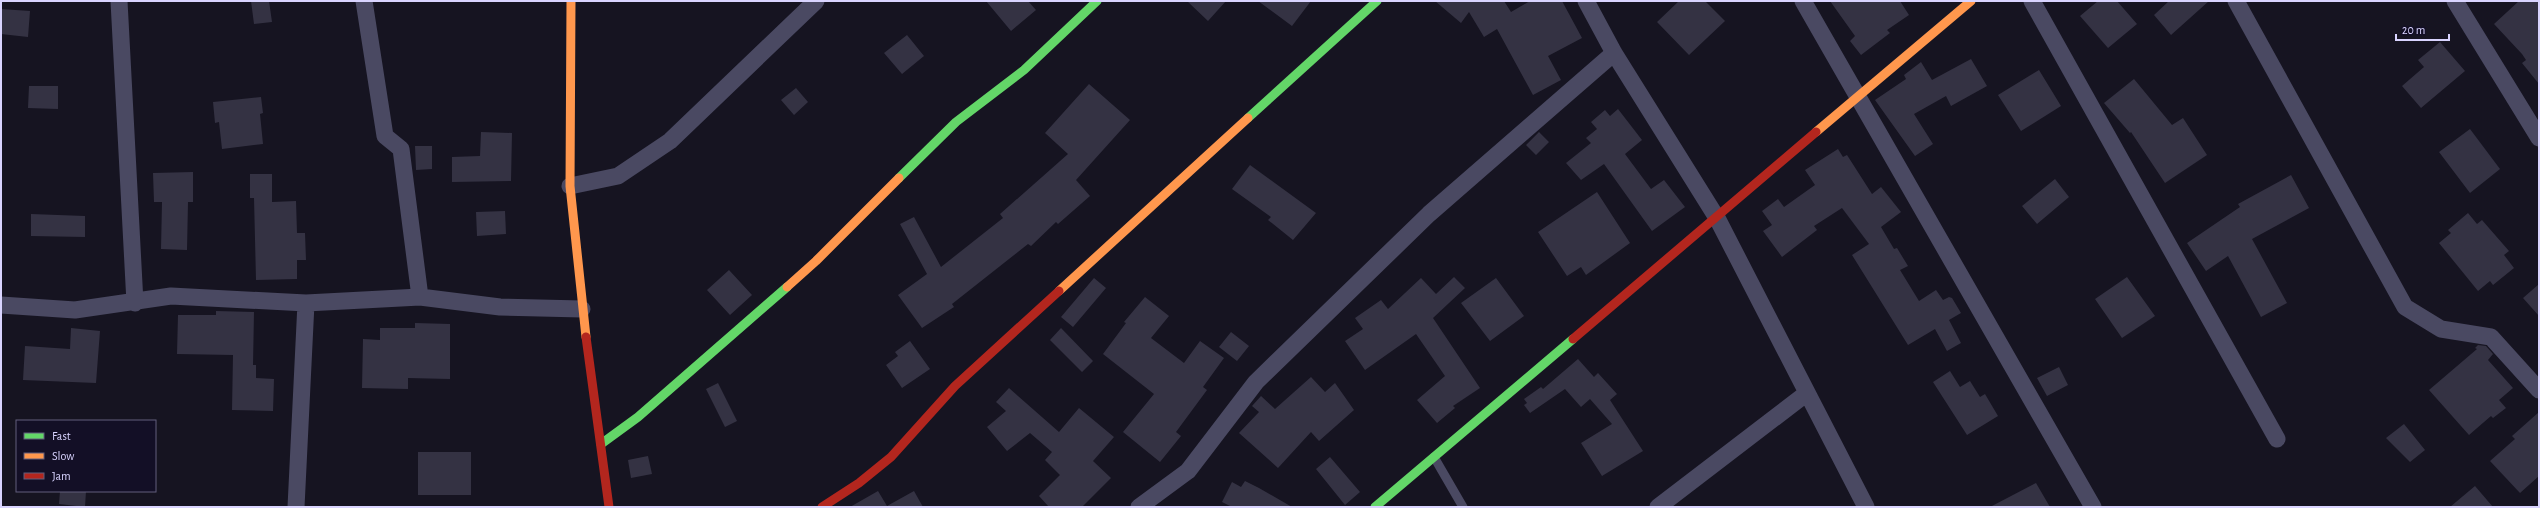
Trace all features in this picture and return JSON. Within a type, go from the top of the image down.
[{"type":"street","points":[[118,1],[135,303]]},
{"type":"street","points":[[364,1],[372,62],[385,136],[401,149],[420,297]]},
{"type":"street","points":[[570,186],[618,176],[670,141],[816,1]]},
{"type":"street","points":[[601,444],[638,417],[816,261],[956,122],[1024,70],[1097,1]]},
{"type":"street","points":[[822,507],[859,482],[891,456],[955,386],[1377,1]]},
{"type":"street","points":[[1586,1],[1614,53],[1717,218],[1866,507]]},
{"type":"street","points":[[1803,1],[1859,95],[2093,507]]},
{"type":"street","points":[[1375,507],[1971,1]]},
{"type":"street","points":[[2032,1],[2277,439]]},
{"type":"street","points":[[2236,1],[2405,307],[2441,329],[2491,337],[2539,390]]},
{"type":"street","points":[[2455,1],[2539,138]]},
{"type":"street","points":[[574,3],[570,186],[582,309],[609,507]]},
{"type":"street","points":[[1139,507],[1188,470],[1256,382],[1429,214],[1614,53]]},
{"type":"street","points":[[1,305],[75,310],[135,303],[171,296],[306,303],[420,297],[500,307],[582,309]]},
{"type":"street","points":[[296,507],[306,303]]},
{"type":"street","points":[[1658,507],[1807,393]]},
{"type":"lane","points":[[1434,457],[1463,507]]},
{"type":"building","points":[[251,1],[269,1],[272,22],[254,24]]},
{"type":"building","points":[[986,1],[1028,1],[1036,10],[1011,31]]},
{"type":"building","points":[[1187,1],[1226,1],[1208,21]]},
{"type":"building","points":[[1258,1],[1311,1],[1292,26]]},
{"type":"building","points":[[1435,1],[1504,1],[1511,12],[1530,1],[1562,1],[1582,38],[1548,56],[1561,80],[1533,95],[1497,29],[1484,37],[1469,12],[1461,23]]},
{"type":"building","points":[[1679,1],[1705,1],[1725,21],[1689,55],[1657,22]]},
{"type":"building","points":[[1830,1],[1900,1],[1909,15],[1887,30],[1890,33],[1861,55],[1850,41],[1855,36]]},
{"type":"building","points":[[2098,1],[2117,1],[2137,24],[2108,48],[2080,16]]},
{"type":"building","points":[[2169,1],[2209,1],[2171,35],[2154,15]]},
{"type":"building","points":[[2519,1],[2539,1],[2539,84],[2522,63],[2526,60],[2522,54],[2494,24]]},
{"type":"building","points":[[1,9],[30,11],[28,37],[1,34]]},
{"type":"building","points":[[907,35],[924,56],[902,74],[884,53]]},
{"type":"building","points":[[2440,42],[2465,71],[2421,108],[2402,86],[2424,67],[2418,60]]},
{"type":"building","points":[[1971,59],[1987,86],[1951,106],[1946,96],[1914,114],[1933,144],[1915,156],[1875,100],[1906,79],[1904,75],[1921,62],[1932,80]]},
{"type":"building","points":[[2039,70],[2061,106],[2021,131],[1998,95]]},
{"type":"building","points":[[2134,79],[2172,125],[2183,118],[2207,155],[2165,183],[2131,132],[2130,133],[2104,103]]},
{"type":"building","points":[[1089,84],[1130,120],[1076,180],[1090,196],[1058,224],[1056,222],[1031,246],[1028,244],[952,304],[954,307],[922,328],[898,295],[927,274],[900,224],[914,217],[941,267],[1003,218],[1000,214],[1068,154],[1045,133]]},
{"type":"building","points":[[29,86],[58,86],[58,109],[28,108]]},
{"type":"building","points":[[796,88],[808,102],[794,115],[781,100]]},
{"type":"building","points":[[261,97],[263,113],[260,114],[263,144],[222,149],[219,122],[215,123],[213,102]]},
{"type":"building","points":[[1618,109],[1642,140],[1625,154],[1651,189],[1664,180],[1685,207],[1652,231],[1604,164],[1581,180],[1566,163],[1591,143],[1586,138],[1597,129],[1591,122],[1605,110],[1610,116]]},
{"type":"building","points":[[2470,129],[2500,169],[2470,193],[2439,152]]},
{"type":"building","points":[[481,132],[512,133],[511,181],[452,182],[452,157],[480,156]]},
{"type":"building","points":[[1539,132],[1549,142],[1536,155],[1526,145]]},
{"type":"building","points":[[415,146],[432,146],[432,169],[416,170]]},
{"type":"building","points":[[1838,149],[1843,157],[1847,155],[1872,194],[1881,187],[1901,212],[1881,227],[1894,249],[1897,248],[1908,266],[1900,270],[1919,301],[1936,290],[1943,300],[1949,297],[1952,298],[1961,313],[1949,320],[1961,343],[1947,351],[1935,329],[1908,345],[1852,255],[1869,244],[1842,208],[1814,226],[1817,230],[1782,257],[1763,231],[1772,225],[1762,211],[1778,199],[1784,207],[1815,185],[1805,170]]},
{"type":"building","points":[[1250,165],[1316,213],[1293,240],[1268,220],[1271,217],[1232,189]]},
{"type":"building","points":[[193,172],[193,202],[188,202],[187,250],[161,249],[162,202],[154,202],[153,173]]},
{"type":"building","points":[[250,174],[272,174],[272,202],[296,201],[297,233],[305,233],[306,260],[297,260],[297,279],[256,280],[254,198],[250,198]]},
{"type":"building","points":[[2291,175],[2309,208],[2252,239],[2287,303],[2261,317],[2228,256],[2206,271],[2187,243],[2240,207],[2238,204]]},
{"type":"building","points":[[2055,179],[2069,197],[2037,224],[2022,206]]},
{"type":"building","points":[[1597,192],[1630,243],[1586,275],[1581,267],[1567,276],[1538,232]]},
{"type":"building","points":[[505,211],[506,234],[477,236],[476,212]]},
{"type":"building","points":[[2468,213],[2477,224],[2482,220],[2509,251],[2504,255],[2514,268],[2493,285],[2490,281],[2478,291],[2439,243],[2451,233],[2448,230]]},
{"type":"building","points":[[31,214],[85,216],[85,237],[31,236]]},
{"type":"building","points":[[729,270],[752,295],[730,315],[707,290]]},
{"type":"building","points":[[1454,277],[1465,288],[1433,318],[1480,388],[1453,406],[1455,408],[1437,423],[1417,400],[1445,376],[1416,334],[1365,370],[1345,341],[1363,329],[1355,318],[1381,300],[1388,309],[1421,278],[1436,294]]},
{"type":"building","points":[[2127,277],[2155,316],[2122,338],[2095,299]]},
{"type":"building","points":[[1094,278],[1106,288],[1073,327],[1061,317]]},
{"type":"building","points":[[1496,278],[1524,316],[1490,341],[1461,303]]},
{"type":"building","points":[[2539,284],[2539,316],[2523,298]]},
{"type":"building","points":[[1145,297],[1169,316],[1151,338],[1184,363],[1200,341],[1224,358],[1203,387],[1207,390],[1176,432],[1181,436],[1160,462],[1123,432],[1154,394],[1103,354],[1126,323],[1124,322]]},
{"type":"building","points":[[216,311],[254,312],[253,365],[256,365],[256,378],[274,379],[273,411],[232,410],[233,355],[177,354],[178,315],[216,315]]},
{"type":"building","points":[[415,323],[450,324],[450,379],[408,378],[408,389],[362,388],[363,339],[380,340],[380,328],[415,328]]},
{"type":"building","points":[[71,328],[100,331],[96,383],[23,380],[25,346],[70,349]]},
{"type":"building","points":[[1061,328],[1093,361],[1082,372],[1050,340]]},
{"type":"building","points":[[1231,332],[1249,346],[1237,361],[1219,347]]},
{"type":"building","points":[[910,341],[930,369],[902,388],[886,365],[898,356],[895,352]]},
{"type":"building","points":[[2478,345],[2486,346],[2493,354],[2488,360],[2513,388],[2499,400],[2506,408],[2493,418],[2491,416],[2469,435],[2429,390],[2477,349],[2475,348]]},
{"type":"building","points":[[1578,359],[1594,377],[1598,373],[1617,394],[1610,400],[1643,451],[1602,476],[1581,443],[1612,424],[1590,399],[1581,407],[1565,389],[1530,413],[1524,405],[1527,403],[1524,399],[1541,387],[1543,389]]},
{"type":"building","points":[[2059,367],[2068,385],[2047,396],[2037,378]]},
{"type":"building","points":[[1950,371],[1960,387],[1970,381],[1980,397],[1985,394],[1998,416],[1967,435],[1933,382]]},
{"type":"building","points":[[1311,377],[1325,392],[1335,383],[1354,410],[1319,441],[1311,432],[1278,468],[1239,433],[1259,412],[1252,406],[1261,396],[1275,409]]},
{"type":"building","points":[[718,383],[737,421],[725,427],[706,389]]},
{"type":"building","points":[[1009,388],[1059,432],[1079,408],[1114,437],[1093,461],[1111,478],[1082,507],[1049,507],[1039,496],[1060,475],[1045,460],[1052,452],[1030,433],[1007,451],[987,427],[1006,411],[996,402]]},
{"type":"building","points":[[2539,412],[2539,476],[2520,493],[2490,461],[2515,439],[2512,436]]},
{"type":"building","points":[[2404,424],[2425,450],[2410,462],[2386,438]]},
{"type":"building","points":[[418,452],[471,452],[471,495],[418,495]]},
{"type":"building","points":[[648,456],[652,474],[631,478],[628,460]]},
{"type":"building","points":[[1330,457],[1360,492],[1345,505],[1316,469]]},
{"type":"building","points":[[1245,481],[1292,507],[1232,507],[1222,502],[1232,482],[1241,487]]},
{"type":"building","points":[[2036,483],[2050,507],[1990,507]]},
{"type":"building","points":[[2475,486],[2493,507],[2450,507]]},
{"type":"building","points":[[878,491],[887,506],[914,491],[923,507],[850,507]]},
{"type":"building","points":[[60,492],[86,492],[85,507],[59,504]]},
{"type":"traffic: fast","points":[[899,178],[956,122],[1024,70],[1097,1]]},
{"type":"traffic: fast","points":[[1248,118],[1377,1]]},
{"type":"traffic: fast","points":[[601,444],[638,417],[787,287]]},
{"type":"traffic: fast","points":[[1375,507],[1573,339]]},
{"type":"traffic: slow","points":[[571,1],[570,186],[586,337]]},
{"type":"traffic: slow","points":[[1816,132],[1971,1]]},
{"type":"traffic: slow","points":[[1059,291],[1248,118]]},
{"type":"traffic: slow","points":[[787,287],[816,261],[899,178]]},
{"type":"traffic: jam","points":[[1573,339],[1816,132]]},
{"type":"traffic: jam","points":[[822,507],[859,483],[891,457],[955,386],[1059,291]]},
{"type":"traffic: jam","points":[[586,337],[609,507]]}]
